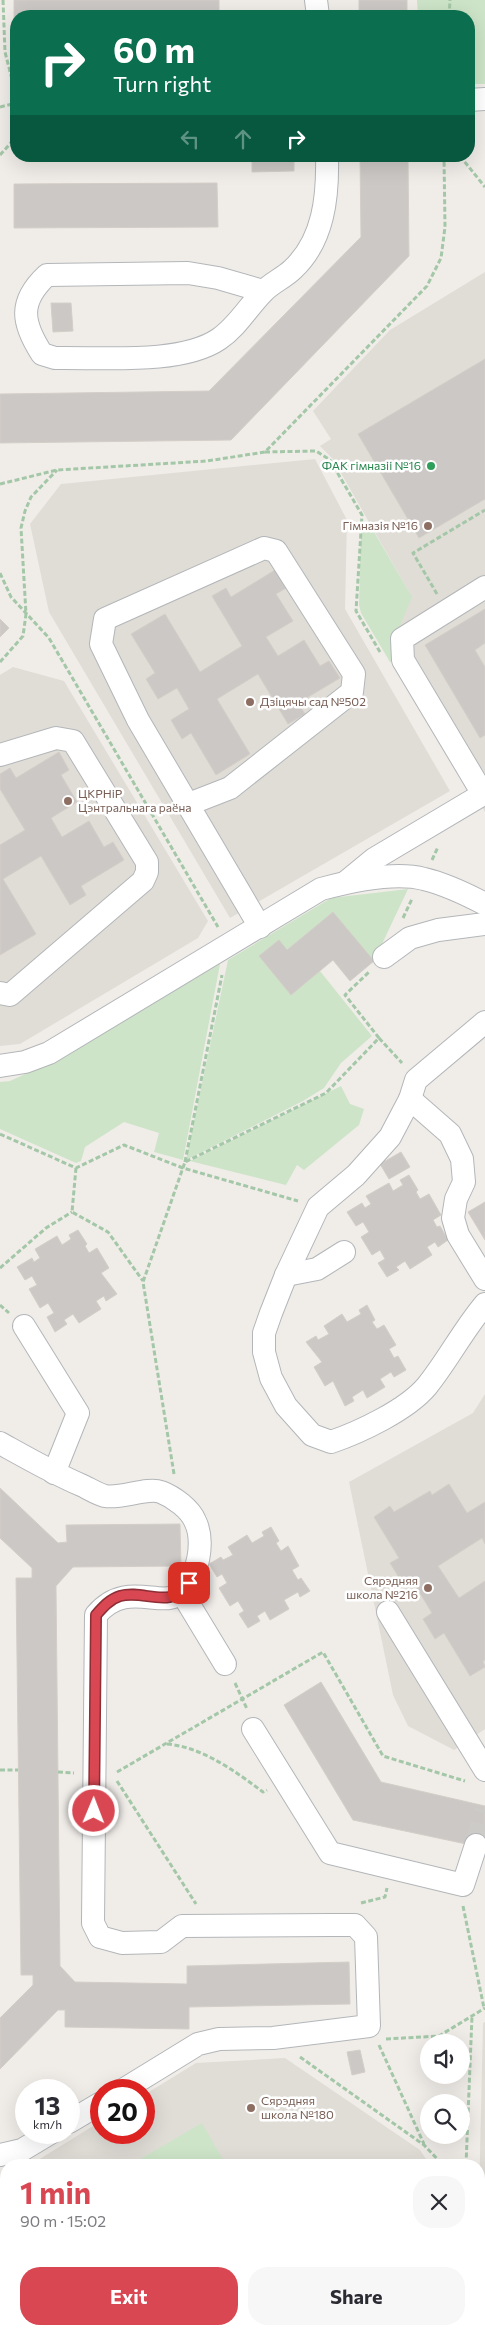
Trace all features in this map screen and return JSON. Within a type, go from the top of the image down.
[{"type":"lane","points":[[263,291],[218,278],[188,272],[46,275],[32,289],[26,311],[29,334],[42,354],[55,358],[170,356],[197,350],[219,339],[247,312],[263,291],[293,269],[313,244],[324,212],[328,178],[327,162]]},
{"type":"lane","points":[[188,804],[230,788],[352,692],[354,674],[276,551],[264,548],[105,619],[101,644],[138,720],[260,927]]},
{"type":"lane","points":[[345,882],[374,859],[484,794],[403,660],[402,638],[485,587]]},
{"type":"lane","points":[[0,755],[56,738],[73,741],[147,862],[147,872],[143,880],[10,995],[0,994]]},
{"type":"lane","points":[[0,1066],[25,1062],[49,1053],[321,889],[345,882],[374,878],[422,878],[485,904]]},
{"type":"lane","points":[[384,957],[410,938],[438,930],[485,924]]},
{"type":"lane","points":[[485,1022],[413,1089],[390,1137],[356,1175],[318,1207],[286,1275],[264,1333],[264,1352],[271,1378],[286,1406],[312,1435],[331,1442],[347,1436],[413,1401],[436,1374],[485,1304]]},
{"type":"lane","points":[[413,1089],[450,1134],[462,1159],[464,1182],[456,1199],[454,1218],[458,1236],[485,1279]]},
{"type":"lane","points":[[286,1275],[317,1269],[344,1252]]},
{"type":"lane","points":[[24,1326],[78,1413],[54,1473]]},
{"type":"lane","points":[[0,1443],[54,1473],[106,1496],[160,1491],[178,1502],[195,1520],[200,1536],[196,1572],[182,1593],[168,1598],[121,1596],[105,1604],[96,1615],[93,1923],[100,1937],[122,1943],[161,1942],[182,1926],[355,1925],[366,1936],[369,2026],[273,2038],[219,2039],[198,2044],[140,2079]]},
{"type":"lane","points":[[182,1593],[225,1664]]},
{"type":"lane","points":[[388,1612],[476,1776]]},
{"type":"lane","points":[[253,1729],[330,1853],[462,1885],[476,1846]]},
{"type":"lane","points":[[0,2155],[22,2150],[32,2144]]},
{"type":"path","points":[[4,0],[5,52],[10,72]]},
{"type":"path","points":[[0,154],[10,143]]},
{"type":"path","points":[[265,452],[427,286],[441,258],[445,227],[444,162]]},
{"type":"path","points":[[465,162],[485,187]]},
{"type":"path","points":[[0,484],[57,470],[206,461],[265,452],[316,452],[330,460],[362,516],[356,611],[380,653]]},
{"type":"path","points":[[0,662],[23,636],[26,614],[21,528],[25,511],[31,497],[57,470]]},
{"type":"path","points":[[447,610],[412,553],[485,510]]},
{"type":"path","points":[[0,574],[11,597],[48,638],[229,945],[185,1162],[143,1282]]},
{"type":"path","points":[[384,957],[345,995],[379,1038],[413,1089]]},
{"type":"path","points":[[185,1162],[326,1093],[379,1038]]},
{"type":"path","points":[[0,1134],[76,1168],[124,1145],[183,1168],[318,1207]]},
{"type":"path","points":[[72,1212],[76,1168]]},
{"type":"path","points":[[0,1268],[46,1228],[72,1212]]},
{"type":"path","points":[[72,1212],[108,1232],[143,1282],[178,1502]]},
{"type":"path","points":[[210,1926],[112,1775],[323,1652],[384,1756],[476,1776]]},
{"type":"path","points":[[225,1664],[243,1699],[253,1729]]},
{"type":"path","points":[[166,1744],[184,1745],[233,1770],[263,1792],[285,1780]]},
{"type":"path","points":[[0,1770],[18,1770]]},
{"type":"path","points":[[458,1885],[484,2008]]},
{"type":"path","points":[[353,1906],[385,1897]]},
{"type":"path","points":[[466,2159],[472,2015]]},
{"type":"path","points":[[273,2038],[424,2145],[437,2159]]},
{"type":"path","points":[[376,2040],[424,2145]]},
{"type":"shaded area","name":"Гімназія №16","points":[[485,272],[485,812],[367,619],[409,592],[333,459],[320,446],[331,439],[313,411],[390,330]]},
{"type":"shaded area","name":"Дзіцячы сад №502","points":[[315,459],[347,520],[345,609],[450,791],[230,918],[49,612],[30,524],[61,484]]},
{"type":"shaded area","name":"ЦКРНіР Цэнтральнага раёна","points":[[13,667],[64,681],[208,921],[198,938],[20,1044],[0,1046],[0,675]]},
{"type":"shaded area","name":"Сярэдняя школа №216","points":[[485,1394],[485,1729],[454,1750],[408,1726],[393,1695],[349,1482],[473,1413]]},
{"type":"shaded area","points":[[485,2022],[485,2159],[480,2159],[483,2023]]},
{"type":"shaded area","name":"Сярэдняя школа №180","points":[[285,2058],[420,2150],[426,2159],[40,2159],[64,2144],[80,2144],[80,2134],[90,2128],[90,2144],[155,2144],[155,2088],[196,2063]]},
{"type":"green space","points":[[417,0],[485,0],[485,84],[475,84],[475,10],[418,10]]},
{"type":"green space","points":[[370,525],[412,597],[397,633],[396,661],[390,662],[361,613],[359,605],[361,530]]},
{"type":"green space","points":[[408,889],[374,961],[333,912],[287,950],[259,956],[291,995],[320,971],[372,1036],[341,1063],[324,1088],[303,1101],[186,1160],[228,960],[331,898]]},
{"type":"green space","points":[[220,964],[183,1160],[154,1152],[159,1133],[124,1122],[85,1147],[81,1161],[76,1163],[0,1129],[0,1082],[10,1081],[60,1058]]},
{"type":"green space","points":[[341,1086],[350,1104],[364,1109],[359,1125],[304,1170],[297,1165],[286,1185],[190,1161]]},
{"type":"green space","points":[[202,2123],[223,2159],[140,2159]]},
{"type":"building","points":[[14,0],[219,0],[219,10],[14,10]]},
{"type":"building","points":[[359,0],[407,0],[407,10],[359,10]]},
{"type":"building","points":[[252,162],[294,162],[294,171],[252,172]]},
{"type":"building","points":[[360,162],[408,162],[409,256],[231,440],[0,443],[0,394],[209,391],[361,237]]},
{"type":"building","points":[[217,183],[218,227],[14,228],[14,184]]},
{"type":"building","points":[[51,303],[71,303],[73,331],[53,332]]},
{"type":"building","name":"ФАК гімназіі №16","points":[[485,359],[485,499],[419,538],[358,434]]},
{"type":"building","points":[[275,570],[286,588],[276,594],[293,621],[266,637],[278,656],[304,640],[320,666],[329,661],[340,678],[298,703],[305,714],[288,724],[258,674],[217,699],[250,754],[216,775],[191,733],[182,739],[171,720],[189,709],[177,688],[158,699],[146,679],[155,673],[131,634],[165,614],[200,672],[242,646],[212,596],[226,588],[231,597]]},
{"type":"building","points":[[485,609],[485,643],[475,650],[485,667],[485,735],[480,738],[425,645]]},
{"type":"building","points":[[0,619],[9,628],[0,637]]},
{"type":"building","points":[[59,752],[69,770],[61,775],[77,802],[51,818],[62,837],[89,821],[104,847],[113,842],[124,860],[81,886],[86,895],[70,905],[41,856],[3,879],[36,934],[0,955],[0,845],[25,830],[0,789],[0,774],[10,768],[16,778]]},
{"type":"building","points":[[333,912],[374,961],[350,981],[333,960],[291,995],[259,956],[279,940],[287,950]]},
{"type":"building","points":[[401,1152],[410,1167],[389,1179],[380,1164]]},
{"type":"building","points":[[409,1175],[418,1190],[416,1192],[420,1199],[429,1194],[441,1215],[433,1220],[437,1227],[440,1226],[448,1240],[438,1247],[435,1242],[427,1247],[432,1255],[410,1269],[405,1261],[396,1267],[399,1270],[387,1277],[378,1263],[385,1259],[380,1250],[372,1255],[361,1237],[369,1232],[363,1222],[356,1226],[347,1212],[362,1203],[365,1208],[371,1204],[366,1196],[389,1183],[393,1191],[403,1185],[400,1180]]},
{"type":"building","points":[[485,1202],[485,1240],[468,1212]]},
{"type":"building","points":[[78,1230],[87,1244],[85,1246],[89,1253],[97,1248],[109,1268],[101,1273],[117,1294],[106,1301],[104,1296],[96,1301],[101,1309],[79,1323],[73,1314],[64,1320],[67,1324],[55,1332],[47,1317],[54,1313],[48,1303],[40,1308],[29,1289],[37,1285],[32,1276],[25,1280],[17,1267],[32,1258],[34,1262],[40,1258],[35,1249],[57,1236],[62,1245],[71,1239],[69,1235]]},
{"type":"building","points":[[367,1305],[375,1320],[372,1322],[377,1329],[384,1325],[396,1345],[389,1349],[394,1358],[398,1356],[406,1370],[394,1377],[391,1372],[380,1379],[385,1387],[367,1398],[363,1390],[352,1397],[354,1401],[345,1406],[333,1381],[325,1386],[314,1367],[322,1362],[306,1342],[316,1336],[318,1340],[329,1334],[324,1326],[342,1314],[347,1322],[361,1314],[359,1310]]},
{"type":"building","points":[[449,1484],[467,1513],[485,1502],[485,1544],[482,1538],[438,1566],[459,1598],[485,1581],[485,1660],[483,1661],[485,1667],[470,1676],[444,1633],[435,1639],[423,1619],[432,1613],[413,1582],[405,1587],[390,1563],[399,1558],[374,1517],[390,1506],[394,1512],[430,1491],[432,1495]]},
{"type":"building","points":[[0,1488],[58,1543],[67,1542],[66,1525],[180,1524],[181,1566],[73,1567],[56,1586],[60,1966],[75,1982],[187,1984],[187,1966],[349,1962],[350,2004],[189,2007],[189,2029],[65,2027],[65,2010],[58,2010],[0,2069],[0,2018],[33,1985],[33,1975],[21,1975],[16,1578],[32,1578],[32,1568],[0,1538]]},
{"type":"building","points":[[271,1527],[279,1541],[276,1543],[281,1551],[288,1546],[299,1566],[292,1570],[298,1580],[301,1578],[310,1591],[300,1597],[298,1592],[284,1600],[289,1609],[270,1620],[265,1611],[257,1616],[260,1621],[248,1628],[239,1614],[244,1611],[238,1601],[230,1606],[219,1588],[227,1583],[222,1574],[217,1577],[209,1564],[221,1557],[223,1560],[233,1555],[228,1547],[247,1535],[252,1543],[264,1536],[262,1532]]},
{"type":"building","points":[[321,1682],[381,1782],[485,1806],[485,1848],[353,1820],[284,1705]]},
{"type":"building","points":[[360,2050],[365,2072],[352,2075],[347,2052]]},
{"type":"tunnel","points":[[476,1845],[485,1810]]},
{"type":"place","name":"ФАК гімназіі №16","points":[[431,466]]},
{"type":"place","name":"Гімназія №16","points":[[428,526]]},
{"type":"place","name":"Дзіцячы сад №502","points":[[250,702]]},
{"type":"place","name":"ЦКРНіР Цэнтральнага раёна","points":[[68,801]]},
{"type":"place","name":"Сярэдняя школа №216","points":[[428,1588]]},
{"type":"place","name":"Сярэдняя школа №180","points":[[251,2108]]},
{"type":"route","points":[[94,1811],[96,1615],[105,1604],[121,1596],[168,1598],[182,1593],[189,1583]]}]
